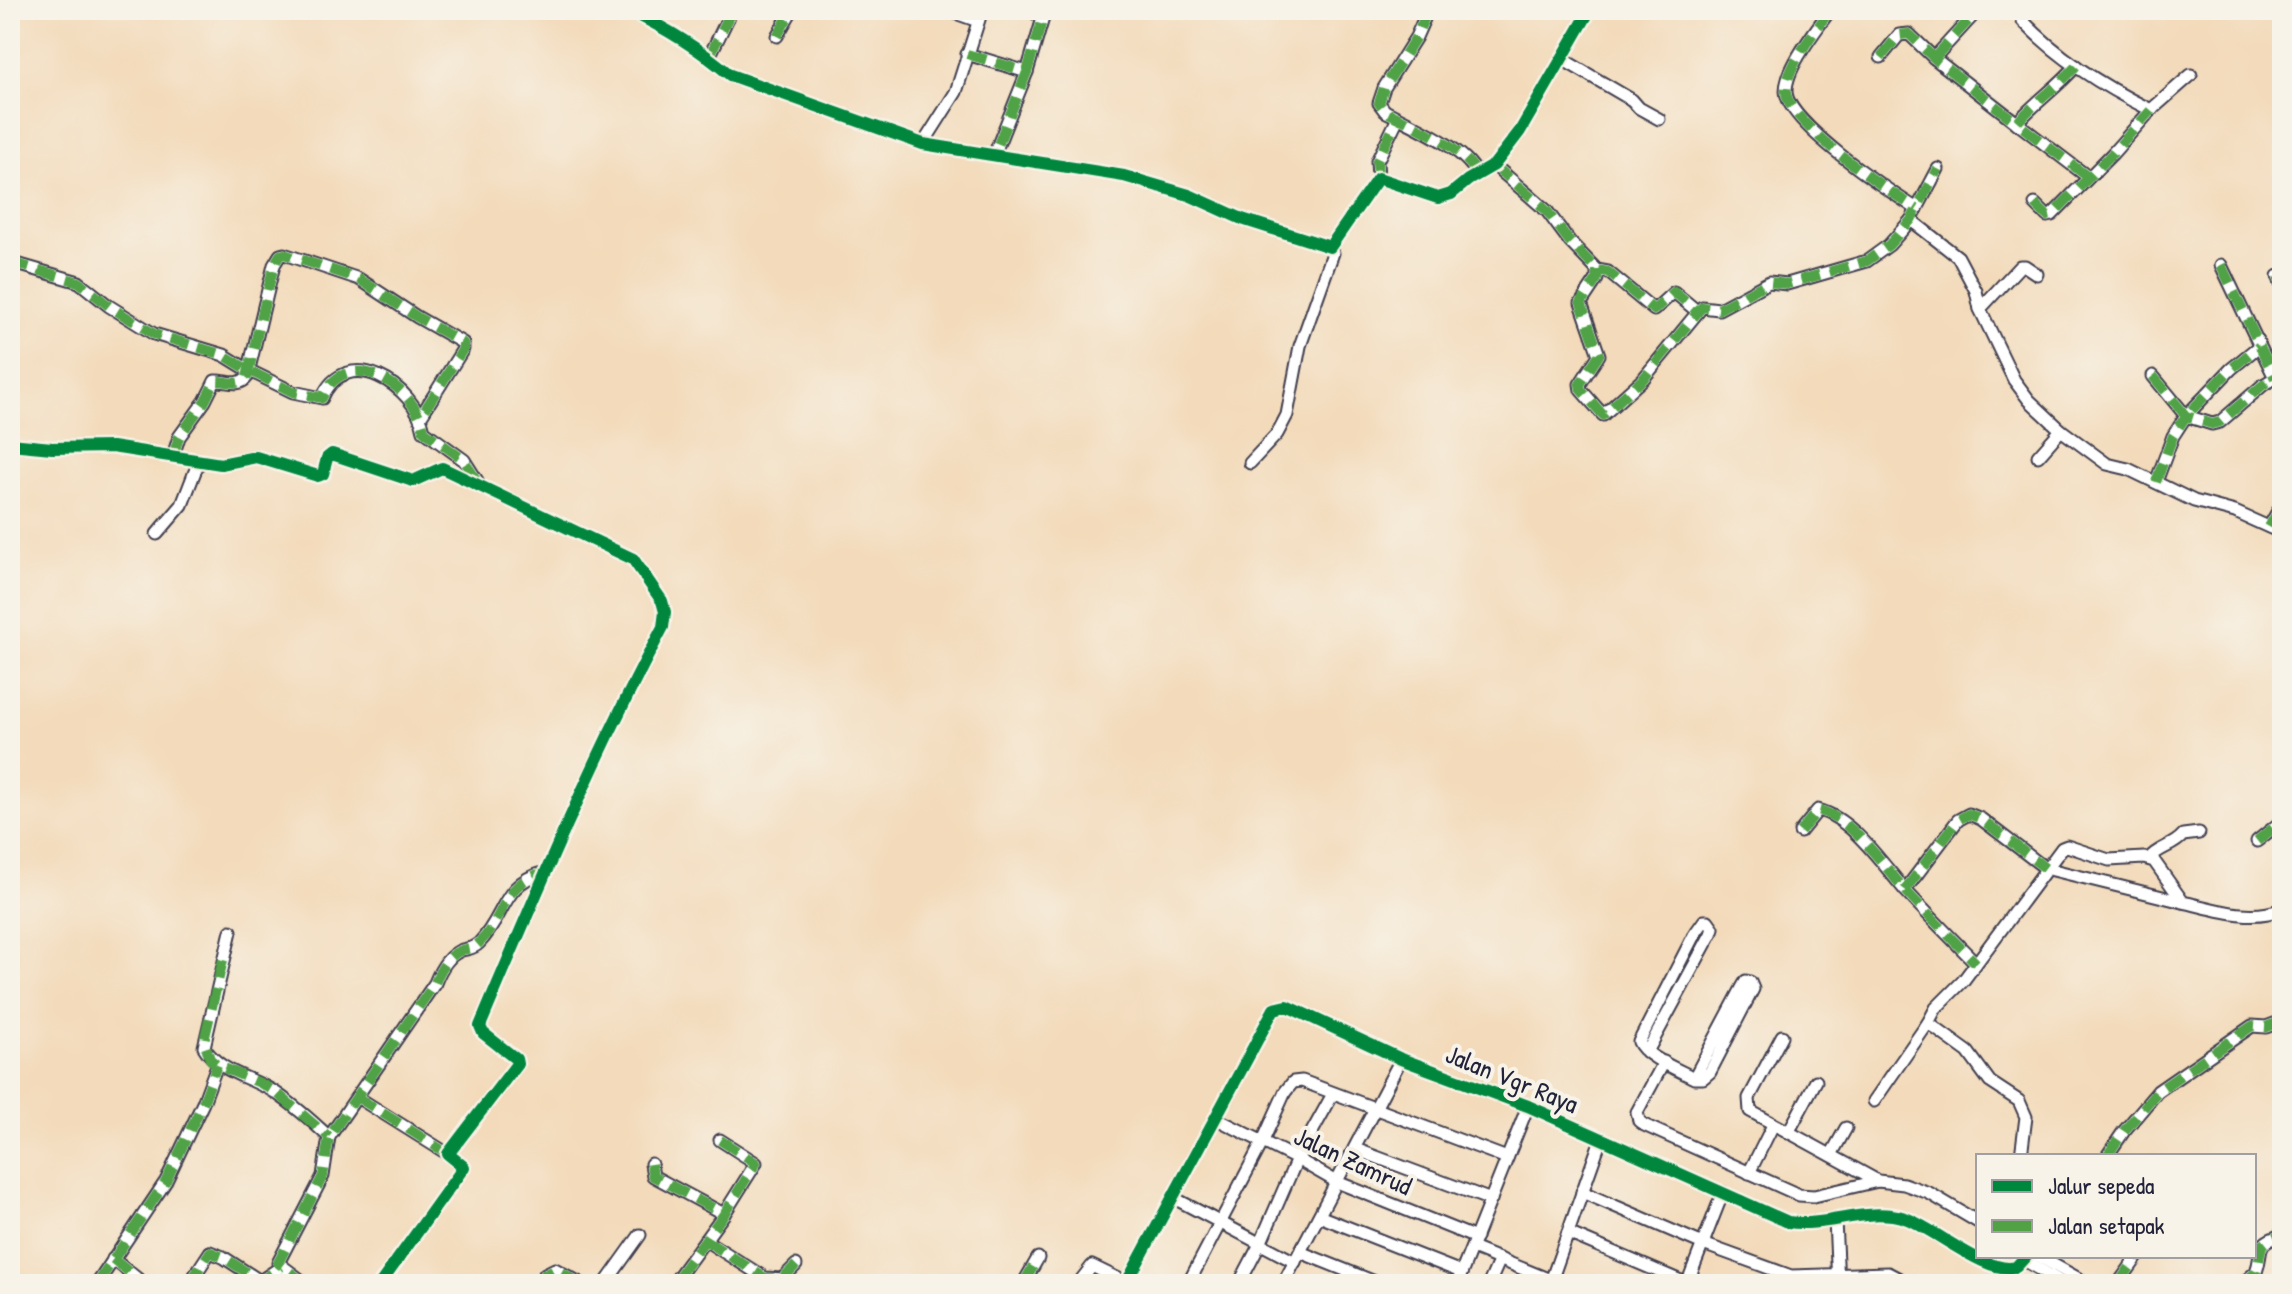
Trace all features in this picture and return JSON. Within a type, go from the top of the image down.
[{"type":"street","points":[[628,10],[709,57],[730,75],[753,85],[814,102],[923,144],[1124,176],[1189,195],[1242,219],[1330,247],[1333,253],[1297,358],[1287,415],[1277,434],[1250,463]]},
{"type":"street","points":[[709,57],[732,10]]},
{"type":"street","points":[[777,36],[792,10]]},
{"type":"street","points":[[923,144],[956,92],[980,16],[947,10]]},
{"type":"street","points":[[994,155],[1027,72],[1043,18],[1030,10]]},
{"type":"street","points":[[1428,10],[1379,100],[1382,107],[1398,118],[1442,142],[1473,164],[1477,174]]},
{"type":"street","points":[[1378,178],[1438,198],[1451,194],[1494,165],[1520,131],[1590,10]]},
{"type":"street","points":[[1830,10],[1789,79],[1786,95],[1789,103],[1825,142],[1914,214],[1958,257],[2014,380],[2029,400],[2061,430],[2107,464],[2123,467],[2194,501],[2235,512],[2282,533]]},
{"type":"street","points":[[1934,58],[1978,10]]},
{"type":"street","points":[[2024,10],[2024,22],[2076,66],[2107,87],[2151,110]]},
{"type":"street","points":[[1881,57],[1895,38],[1902,34],[1914,37],[1934,58],[2088,177]]},
{"type":"street","points":[[967,54],[1027,72]]},
{"type":"street","points":[[1562,59],[1659,119]]},
{"type":"street","points":[[2017,123],[2076,66]]},
{"type":"street","points":[[2035,204],[2050,216],[2151,110],[2191,75]]},
{"type":"street","points":[[1330,247],[1378,178],[1380,171],[1377,161],[1398,118]]},
{"type":"street","points":[[1494,165],[1547,211],[1570,242],[1597,270],[1608,272],[1654,310],[1674,292],[1698,312]]},
{"type":"street","points":[[1597,270],[1597,279],[1581,303],[1599,355],[1580,384],[1581,390],[1603,415],[1643,379],[1702,307],[1719,309],[1769,282],[1787,284],[1867,261],[1889,245],[1914,214],[1938,169]]},
{"type":"street","points":[[173,456],[179,437],[205,401],[214,381],[236,384],[244,381],[250,371],[274,265],[284,254],[359,279],[463,343],[463,349],[421,416]]},
{"type":"street","points":[[10,262],[79,282],[109,306],[154,334],[224,355],[293,392],[322,398],[329,383],[339,375],[373,373],[401,388],[421,416],[424,431],[464,460],[481,487]]},
{"type":"street","points":[[2153,376],[2186,416],[2212,424],[2220,422],[2278,376],[2259,346],[2221,265]]},
{"type":"street","points":[[1980,309],[2020,266],[2037,274]]},
{"type":"street","points":[[2156,482],[2173,436],[2186,416],[2231,369],[2259,346]]},
{"type":"street","points":[[2038,456],[2061,430]]},
{"type":"street","points":[[10,444],[52,448],[112,447],[221,464],[261,457],[318,476],[323,474],[327,458],[334,454],[413,481],[442,468],[633,559],[655,590],[665,612],[663,627],[620,707],[480,1026],[483,1033],[518,1061],[448,1154]]},
{"type":"street","points":[[157,534],[182,505],[199,461]]},
{"type":"street","points":[[2269,527],[2282,504]]},
{"type":"street","points":[[1800,832],[1816,812],[1822,810],[1868,845],[1905,890],[1976,963]]},
{"type":"street","points":[[1905,890],[1958,820],[1969,814],[1981,819],[2045,868],[2231,914],[2262,914],[2282,909]]},
{"type":"street","points":[[2257,841],[2282,821]]},
{"type":"street","points":[[2149,859],[2157,850],[2176,843],[2183,835],[2199,833]]},
{"type":"street","points":[[1874,1101],[1936,1008],[1959,986],[2064,846],[2109,860],[2149,859],[2158,865],[2183,902]]},
{"type":"street","points":[[306,1284],[278,1263],[323,1176],[329,1137],[435,983],[441,967],[462,950],[470,949],[481,941],[520,881],[545,872]]},
{"type":"street","points":[[1647,1052],[1711,934],[1713,928],[1708,921],[1704,921],[1694,935],[1640,1036],[1640,1046],[1647,1052],[1694,1078],[1703,1078],[1710,1072],[1753,989],[1750,982],[1746,981],[1743,986],[1694,1078]]},
{"type":"street","points":[[231,931],[204,1041],[210,1059],[278,1094],[329,1137]]},
{"type":"street","name":"Jalan Vgr Raya","points":[[1126,1284],[1274,1009],[1280,1006],[1287,1006],[1401,1059],[1528,1106],[1788,1222],[1807,1224],[1891,1215],[1908,1219],[1976,1256]]},
{"type":"street","points":[[2108,1154],[2140,1111],[2172,1079],[2252,1026],[2266,1027],[2282,1021]]},
{"type":"street","points":[[1928,1023],[1968,1052],[1990,1082],[2019,1101],[2026,1117],[2021,1154]]},
{"type":"street","points":[[1782,1036],[1748,1105],[1754,1115],[1878,1181]]},
{"type":"street","points":[[1283,1284],[1401,1059]]},
{"type":"street","points":[[1664,1062],[1639,1106],[1639,1121],[1806,1197],[1878,1181],[1904,1184],[1929,1193],[1976,1221]]},
{"type":"street","points":[[97,1284],[166,1181],[203,1103],[217,1065]]},
{"type":"street","points":[[1188,1284],[1262,1143],[1285,1092],[1293,1082],[1302,1081],[1507,1158]]},
{"type":"street","points":[[1788,1133],[1816,1081]]},
{"type":"street","points":[[1239,1284],[1297,1159],[1333,1094]]},
{"type":"street","points":[[357,1097],[464,1167],[380,1284]]},
{"type":"street","points":[[1457,1284],[1528,1106]]},
{"type":"street","name":"Jalan Zamrud","points":[[1215,1118],[1337,1182],[1474,1243],[1500,1259],[1554,1283]]},
{"type":"street","points":[[1749,1173],[1773,1125]]},
{"type":"street","points":[[1831,1155],[1846,1128]]},
{"type":"street","points":[[1554,1283],[1601,1139]]},
{"type":"street","points":[[673,1284],[724,1214],[756,1163],[720,1140]]},
{"type":"street","points":[[1355,1149],[1491,1200]]},
{"type":"street","points":[[651,1164],[653,1176],[724,1214]]},
{"type":"street","points":[[1582,1192],[1703,1244],[1791,1276],[1837,1279],[1888,1273],[1909,1284]]},
{"type":"street","points":[[1568,1233],[1687,1284],[1723,1192]]},
{"type":"street","points":[[1172,1197],[1260,1244],[1380,1284]]},
{"type":"street","points":[[1319,1216],[1461,1272]]},
{"type":"street","points":[[1835,1220],[1837,1279]]},
{"type":"street","points":[[605,1284],[640,1235]]},
{"type":"street","points":[[2242,1284],[2256,1272],[2259,1241],[2282,1235]]},
{"type":"street","points":[[705,1240],[765,1278],[782,1279],[796,1265]]},
{"type":"street","points":[[189,1284],[210,1252],[260,1281],[281,1267]]},
{"type":"street","points":[[1023,1284],[1038,1258]]},
{"type":"street","name":"Jalan Vgr Raya","points":[[1980,1258],[1996,1267],[2010,1268],[2023,1258]]},
{"type":"street","points":[[2026,1258],[2065,1284]]},
{"type":"street","points":[[2042,1258],[2088,1284]]},
{"type":"street","points":[[2118,1284],[2137,1258]]},
{"type":"street","points":[[113,1259],[144,1284]]},
{"type":"street","points":[[1489,1284],[1500,1259]]},
{"type":"street","points":[[1078,1284],[1092,1266],[1126,1284]]},
{"type":"street","points":[[539,1284],[545,1274],[555,1269],[582,1284]]},
{"type":"marked path","points":[[709,57],[732,10]]},
{"type":"marked path","points":[[777,36],[792,10]]},
{"type":"marked path","points":[[1027,72],[1043,18],[1030,10]]},
{"type":"marked path","points":[[1428,10],[1416,37],[1384,88],[1379,103],[1385,111],[1449,146],[1477,174]]},
{"type":"marked path","points":[[1830,10],[1791,71],[1786,91],[1790,105],[1820,138],[1917,209]]},
{"type":"marked path","points":[[1934,58],[1978,10]]},
{"type":"marked path","points":[[1881,57],[1899,35],[1909,34],[1934,58],[2017,123]]},
{"type":"marked path","points":[[967,54],[1027,72],[994,155]]},
{"type":"marked path","points":[[2076,66],[2017,123],[2088,177]]},
{"type":"marked path","points":[[2035,204],[2047,216],[2052,215],[2151,110]]},
{"type":"marked path","points":[[1378,178],[1377,161],[1398,118]]},
{"type":"marked path","points":[[1494,165],[1547,211],[1570,242],[1597,270],[1608,272],[1654,310],[1674,292],[1698,312]]},
{"type":"marked path","points":[[1597,270],[1597,279],[1581,303],[1599,355],[1580,384],[1581,390],[1603,415],[1643,379],[1702,307],[1719,309],[1769,282],[1787,284],[1867,261],[1889,245],[1911,220],[1938,169]]},
{"type":"marked path","points":[[173,456],[179,437],[205,401],[215,381],[236,383],[247,377],[274,265],[284,254],[359,279],[463,343],[463,349],[421,416]]},
{"type":"marked path","points":[[10,262],[79,282],[109,306],[154,334],[224,355],[293,392],[322,398],[333,382],[347,373],[379,376],[408,398],[424,431],[464,460],[477,481]]},
{"type":"marked path","points":[[2221,265],[2275,378]]},
{"type":"marked path","points":[[2278,276],[2282,285]]},
{"type":"marked path","points":[[2153,376],[2186,416],[2231,369],[2259,346]]},
{"type":"marked path","points":[[2156,482],[2173,436],[2186,416],[2212,424],[2220,422],[2263,385],[2282,374]]},
{"type":"marked path","points":[[2269,527],[2282,504]]},
{"type":"marked path","points":[[1800,832],[1818,810],[1843,822],[1976,963]]},
{"type":"marked path","points":[[1905,890],[1958,820],[1969,814],[1981,819],[2045,868]]},
{"type":"marked path","points":[[2257,841],[2282,821]]},
{"type":"marked path","points":[[306,1284],[278,1263],[323,1176],[329,1137],[445,964],[457,952],[479,943],[520,884],[545,872]]},
{"type":"marked path","points":[[223,960],[204,1041],[210,1059],[278,1094],[329,1137]]},
{"type":"marked path","points":[[2108,1154],[2158,1091],[2252,1026],[2266,1027],[2282,1021]]},
{"type":"marked path","points":[[97,1284],[166,1181],[203,1103],[217,1065]]},
{"type":"marked path","points":[[357,1097],[448,1154]]},
{"type":"marked path","points":[[720,1140],[756,1163],[724,1214]]},
{"type":"marked path","points":[[651,1164],[653,1176],[724,1214],[673,1284]]},
{"type":"marked path","points":[[2242,1284],[2256,1272],[2263,1245],[2282,1235]]},
{"type":"marked path","points":[[705,1240],[765,1278],[782,1279],[796,1265]]},
{"type":"marked path","points":[[189,1284],[210,1252],[260,1281],[281,1267]]},
{"type":"marked path","points":[[1023,1284],[1038,1258]]},
{"type":"marked path","points":[[2118,1284],[2137,1258]]},
{"type":"marked path","points":[[113,1259],[144,1284]]},
{"type":"marked path","points":[[539,1284],[545,1274],[555,1269],[582,1284]]},
{"type":"cycle path","points":[[628,10],[681,39],[730,75],[923,144],[1124,176],[1189,195],[1242,219],[1330,247],[1378,178],[1438,198],[1451,194],[1494,165],[1520,131],[1590,10]]},
{"type":"cycle path","points":[[10,444],[52,448],[112,447],[221,464],[256,457],[318,476],[323,474],[327,458],[332,454],[413,481],[442,468],[633,559],[662,601],[665,612],[663,627],[590,774],[480,1026],[483,1033],[516,1059],[517,1064],[448,1154],[464,1167],[380,1284]]},
{"type":"cycle path","points":[[1126,1284],[1274,1009],[1287,1006],[1401,1059],[1528,1106],[1788,1222],[1891,1215],[1917,1223],[1976,1258]]},
{"type":"cycle path","points":[[1976,1258],[2004,1268],[2016,1267],[2024,1258]]}]
